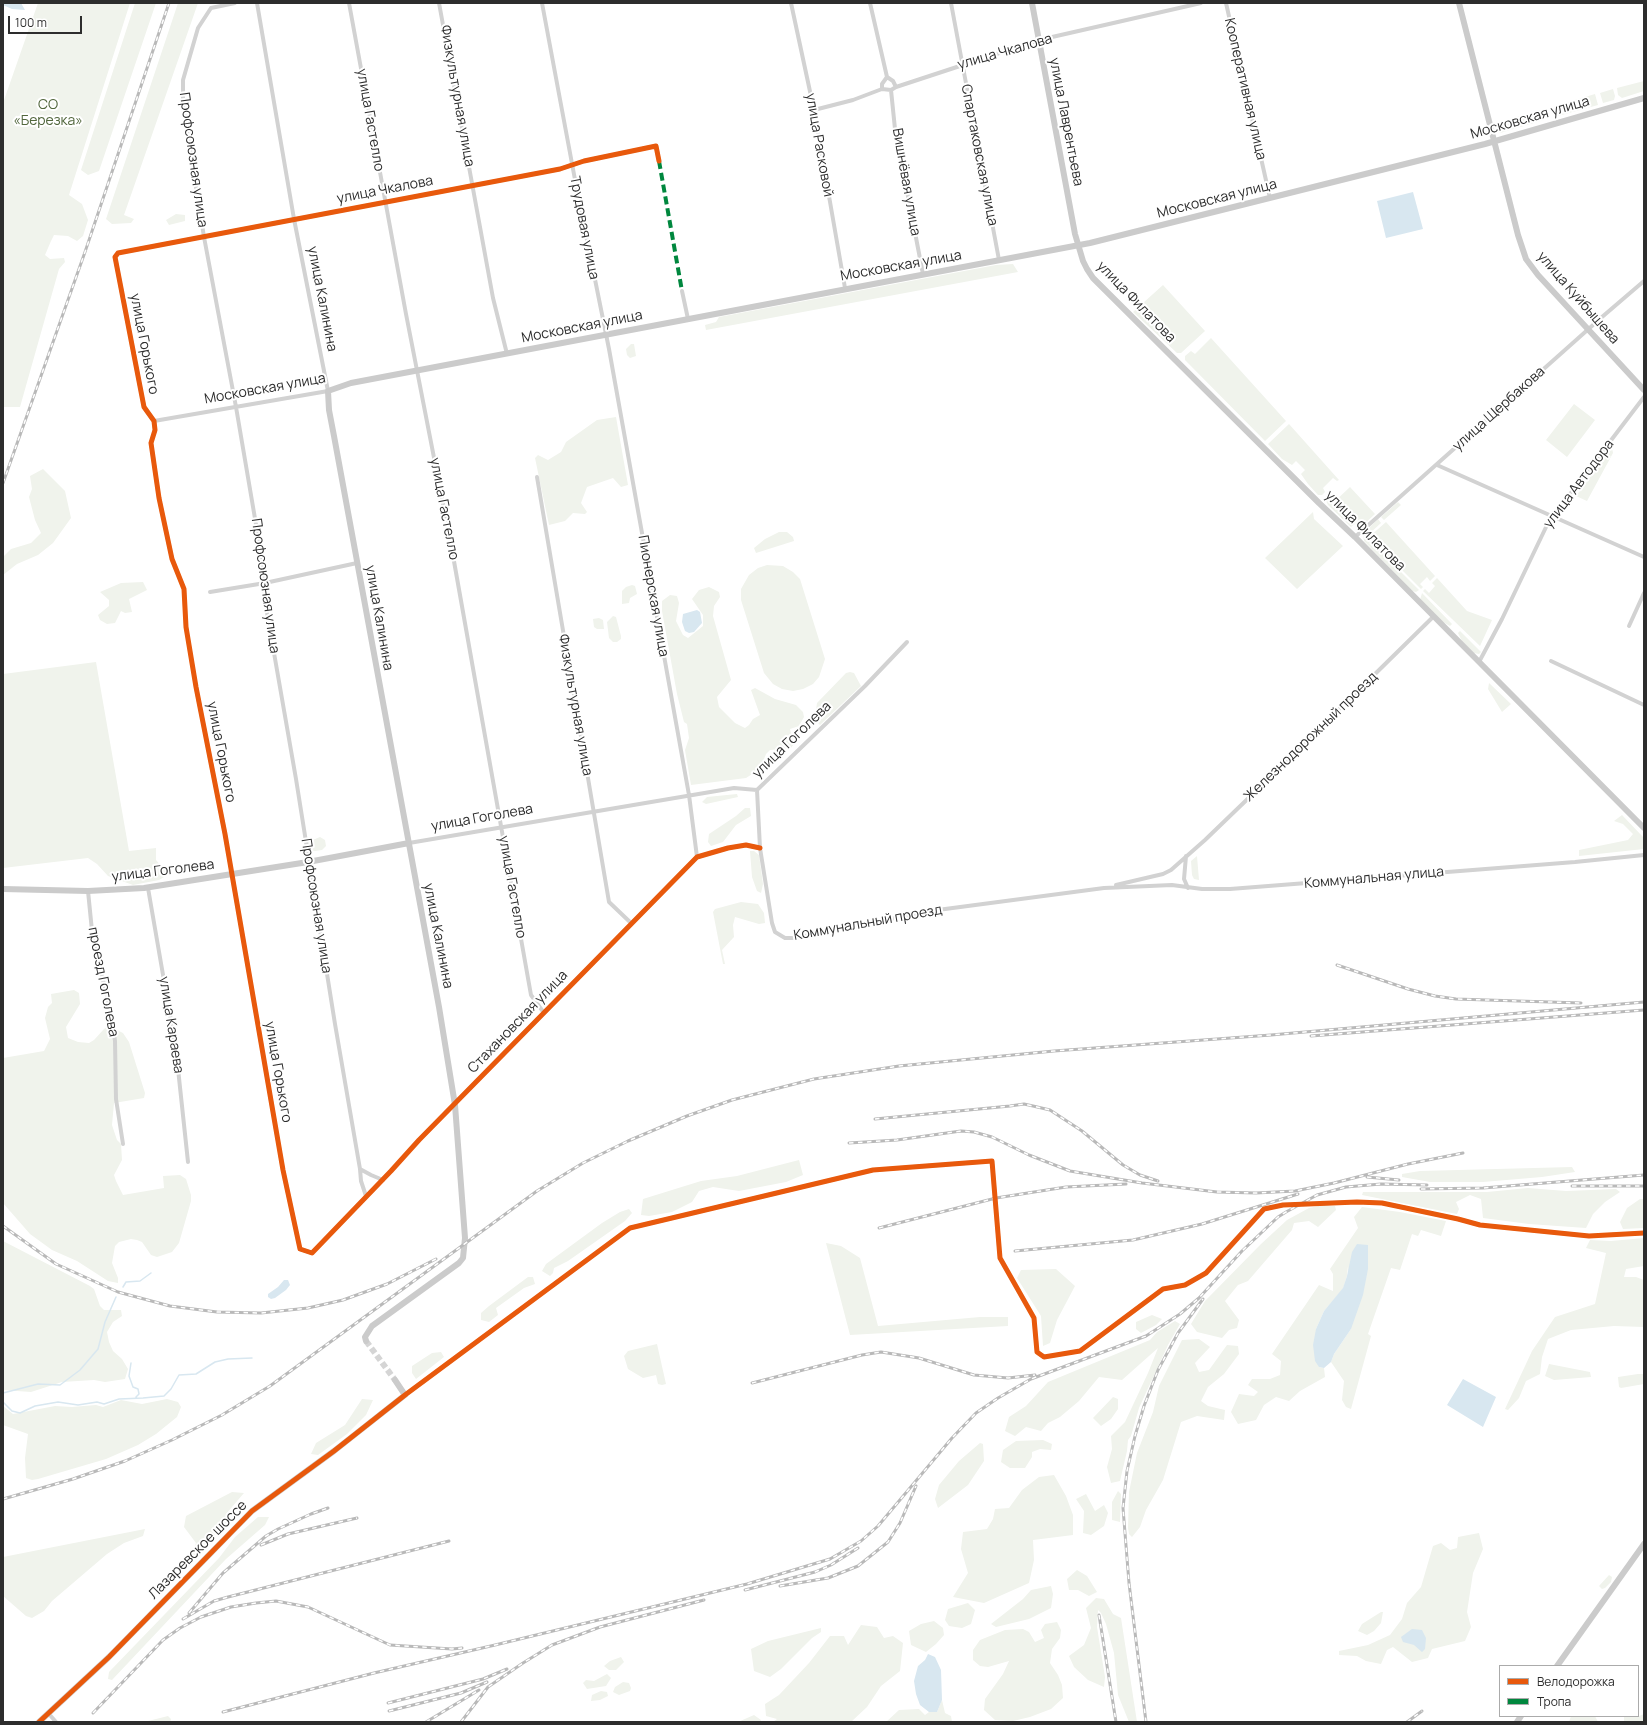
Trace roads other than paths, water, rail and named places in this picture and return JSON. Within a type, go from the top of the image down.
[{"type":"street","name":"Профсоюзная улица","points":[[235,3],[211,8],[198,28],[183,80],[183,106],[204,237],[236,407],[265,583],[266,607],[296,779],[308,862],[361,1181],[366,1196]]},
{"type":"street","name":"улица Калинина","points":[[257,3],[294,219],[328,391],[329,410],[439,1007],[455,1105],[465,1238],[463,1258],[459,1263],[372,1326],[365,1337],[366,1341]]},
{"type":"street","name":"улица Гастелло","points":[[349,3],[385,202],[452,550],[531,995],[544,1013]]},
{"type":"street","name":"Физкультурная улица","points":[[440,3],[460,125],[473,185],[493,298],[506,354]]},
{"type":"street","name":"Трудовая улица","points":[[542,3],[572,166],[606,334]]},
{"type":"street","name":"улица Расковой","points":[[791,3],[814,110],[845,288]]},
{"type":"street","points":[[870,3],[887,76],[893,81],[896,87]]},
{"type":"street","name":"Спартаковская улица","points":[[951,3],[999,260]]},
{"type":"street","name":"улица Лаврентьева","points":[[1032,3],[1078,246]]},
{"type":"street","name":"улица Чкалова","points":[[891,90],[962,64],[1039,40],[1201,3]]},
{"type":"street","name":"Кооперативная улица","points":[[1226,3],[1270,198]]},
{"type":"street","name":"улица Куйбышева","points":[[1459,3],[1518,235],[1526,259],[1538,275],[1644,390]]},
{"type":"street","points":[[882,90],[882,84],[887,76]]},
{"type":"street","points":[[814,110],[853,100],[882,90],[891,90]]},
{"type":"street","name":"Вишнёвая улица","points":[[891,90],[895,130],[923,274]]},
{"type":"street","name":"Московская улица","points":[[154,421],[328,391],[351,383],[845,288],[1078,246],[1494,141],[1644,98]]},
{"type":"street","name":"улица Чкалова","points":[[118,253],[572,166],[584,161],[656,146],[659,161]]},
{"type":"street","name":"улица Филатова","points":[[1078,246],[1083,261],[1093,278],[1355,537],[1644,828]]},
{"type":"street","name":"улица Горького","points":[[118,253],[115,256],[144,407],[154,421],[156,430],[151,443],[159,498],[172,558],[184,589],[186,627],[195,680],[232,874],[283,1170],[298,1244],[302,1251],[312,1253]]},
{"type":"street","name":"улица Щербакова","points":[[1355,537],[1377,515],[1437,465],[1644,282]]},
{"type":"street","points":[[682,291],[688,318]]},
{"type":"street","name":"Пионерская улица","points":[[606,334],[689,796],[697,857]]},
{"type":"street","name":"улица Автодора","points":[[1478,662],[1502,619],[1548,523],[1644,397]]},
{"type":"street","points":[[1437,465],[1644,557]]},
{"type":"street","name":"Физкультурная улица","points":[[537,477],[609,902],[631,923]]},
{"type":"street","points":[[210,592],[265,583],[357,563]]},
{"type":"street","points":[[1629,626],[1644,593]]},
{"type":"street","name":"Железнодорожный проезд","points":[[1104,888],[1163,874],[1171,870],[1259,788],[1433,617]]},
{"type":"street","name":"улица Гоголева","points":[[3,889],[88,891],[148,888],[308,862],[501,827],[734,788],[757,790],[865,686],[907,642]]},
{"type":"street","points":[[1551,661],[1644,704]]},
{"type":"street","name":"Коммунальный проезд","points":[[757,790],[760,848],[772,923],[775,932],[786,938],[795,938],[930,911],[1104,888]]},
{"type":"street","name":"Стахановская улица","points":[[312,1253],[631,923],[697,857],[728,848],[746,845],[760,848]]},
{"type":"street","name":"Коммунальная улица","points":[[1104,888],[1172,885],[1188,888],[1230,889],[1575,862],[1644,855]]},
{"type":"street","points":[[1186,856],[1184,879],[1188,888]]},
{"type":"street","name":"улица Караева","points":[[148,888],[176,1050],[188,1162]]},
{"type":"street","name":"проезд Гоголева","points":[[88,891],[93,941],[112,1019],[115,1041],[116,1099],[122,1144]]},
{"type":"street","points":[[394,1380],[405,1395],[630,1228],[873,1170],[992,1161],[1000,1258],[1034,1318],[1038,1352],[1044,1357],[1080,1351],[1163,1289],[1185,1285],[1206,1273],[1264,1209],[1283,1205],[1357,1202],[1382,1203],[1480,1225],[1589,1236],[1644,1233]]},
{"type":"street","points":[[360,1169],[383,1180]]},
{"type":"street","name":"Лазаревское шоссе","points":[[39,1722],[109,1657],[252,1511],[334,1451],[405,1395]]},
{"type":"street","points":[[1558,1665],[1644,1544]]},
{"type":"street","points":[[49,1714],[56,1722]]},
{"type":"waterway","points":[[123,1287],[126,1282],[140,1281],[151,1273]]},
{"type":"waterway","points":[[3,1393],[38,1384],[60,1385],[80,1370],[98,1349],[105,1322],[116,1297]]},
{"type":"waterway","points":[[3,1402],[12,1411],[20,1413],[35,1406],[58,1402],[78,1405],[97,1402],[104,1404],[119,1399],[164,1396],[171,1389],[179,1375],[196,1374],[215,1362],[228,1359],[252,1358]]},
{"type":"waterway","points":[[131,1363],[129,1376],[133,1387],[138,1389],[139,1394],[136,1397]]},
{"type":"tunnel","points":[[366,1341],[395,1380]]},
{"type":"railway","points":[[3,483],[85,252],[169,3]]},
{"type":"railway","points":[[1337,965],[1408,989],[1435,996],[1456,999],[1581,1003]]},
{"type":"railway","points":[[3,1499],[73,1479],[125,1461],[222,1415],[270,1386],[537,1191],[583,1163],[628,1141],[687,1116],[732,1100],[814,1079],[899,1066],[1054,1051],[1271,1035],[1644,1002]]},
{"type":"railway","points":[[1311,1036],[1644,1010]]},
{"type":"railway","points":[[875,1119],[1024,1104],[1050,1110],[1082,1131],[1123,1165],[1140,1175],[1158,1181]]},
{"type":"railway","points":[[849,1143],[897,1140],[961,1131],[974,1132],[992,1137],[1029,1155],[1070,1171],[1142,1183],[1217,1192],[1256,1193],[1295,1191],[1334,1183],[1408,1164],[1463,1153]]},
{"type":"railway","points":[[1421,1189],[1483,1188],[1644,1175]]},
{"type":"railway","points":[[1367,1177],[1399,1180]]},
{"type":"railway","points":[[879,1228],[996,1198],[1066,1187],[1126,1184]]},
{"type":"railway","points":[[223,1712],[374,1673],[747,1584],[830,1559],[861,1541],[878,1526],[952,1438],[976,1413],[1031,1379],[1146,1336],[1180,1314],[1199,1298],[1242,1251],[1278,1217],[1317,1195],[1346,1187],[1381,1184],[1427,1185]]},
{"type":"railway","points":[[1572,1186],[1644,1186]]},
{"type":"railway","points":[[1015,1251],[1133,1240],[1202,1224],[1298,1194]]},
{"type":"railway","points":[[3,1226],[56,1264],[118,1292],[170,1306],[217,1312],[261,1313],[308,1308],[343,1300],[387,1284],[436,1259]]},
{"type":"railway","points":[[1146,1722],[1129,1583],[1123,1508],[1127,1471],[1144,1406],[1158,1370],[1178,1333],[1203,1299]]},
{"type":"railway","points":[[752,1383],[862,1355],[881,1352],[919,1358],[974,1375],[1008,1378],[1035,1375]]},
{"type":"railway","points":[[780,1586],[828,1578],[858,1566],[888,1542],[900,1523],[916,1486]]},
{"type":"railway","points":[[189,1613],[223,1573],[266,1536],[311,1514],[328,1508]]},
{"type":"railway","points":[[261,1545],[288,1534],[357,1518]]},
{"type":"railway","points":[[183,1619],[214,1601],[449,1541]]},
{"type":"railway","points":[[745,1590],[815,1572],[831,1565],[858,1548]]},
{"type":"railway","points":[[461,1722],[488,1687],[552,1645],[600,1627],[704,1600]]},
{"type":"railway","points":[[93,1713],[163,1640],[180,1628],[201,1617],[231,1607],[276,1601],[308,1607],[390,1645],[452,1649],[462,1648]]},
{"type":"railway","points":[[1099,1615],[1116,1722]]},
{"type":"railway","points":[[388,1703],[483,1679],[507,1669]]},
{"type":"railway","points":[[389,1711],[461,1693],[487,1682]]},
{"type":"railway","points":[[426,1722],[479,1690]]},
{"type":"railway","points":[[1407,1722],[1422,1711]]},
{"type":"park label","name":"СО «Березка»","points":[[48,114]]}]
